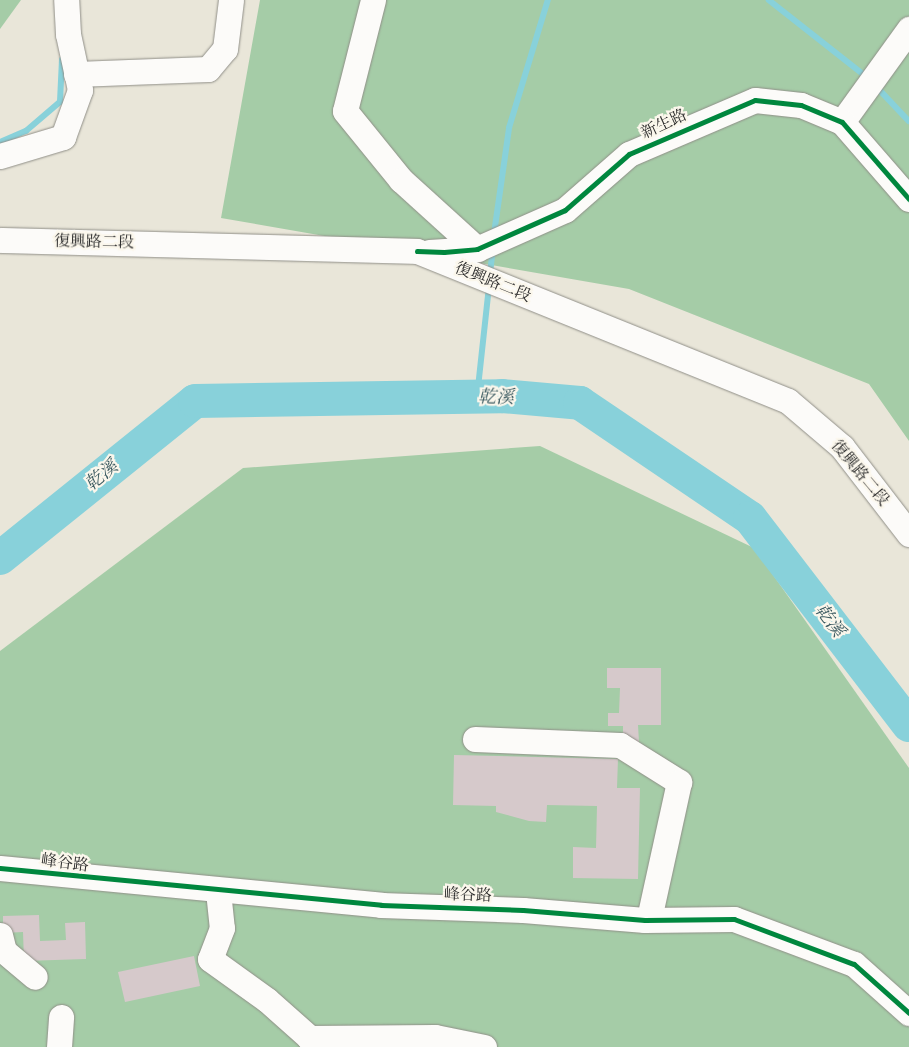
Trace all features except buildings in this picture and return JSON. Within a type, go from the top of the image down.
[{"type":"street","points":[[0,156],[63,137],[80,90],[68,34],[66,0]]},
{"type":"street","points":[[76,74],[208,69],[226,49],[231,0]]},
{"type":"street","points":[[373,0],[345,111],[401,180],[479,248]]},
{"type":"street","points":[[842,122],[909,29]]},
{"type":"street","name":"新生路","points":[[417,251],[479,248],[565,210],[629,154],[755,100],[801,105],[842,122],[909,199]]},
{"type":"street","name":"復興路二段","points":[[0,240],[417,251],[788,401],[842,446],[909,534]]},
{"type":"street","points":[[475,739],[620,745],[679,782],[649,919]]},
{"type":"street","name":"峰谷路","points":[[0,868],[218,891],[381,905],[522,910],[649,919],[734,919],[797,941],[854,964],[909,1013]]},
{"type":"street","points":[[218,891],[222,928],[210,959],[267,1000],[314,1042],[435,1038],[484,1047]]},
{"type":"street","points":[[0,936],[4,951],[34,977]]},
{"type":"street","points":[[59,1047],[61,1017]]},
{"type":"green space","points":[[0,0],[21,0],[0,29]]},
{"type":"green space","points":[[260,0],[909,0],[909,441],[869,384],[629,289],[221,218]]},
{"type":"green space","points":[[540,446],[754,548],[909,768],[909,1047],[0,1047],[0,651],[243,468]]},
{"type":"waterway","points":[[494,234],[509,128],[548,0]]},
{"type":"waterway","points":[[769,0],[868,78]]},
{"type":"waterway","points":[[0,142],[26,131],[60,102],[62,60]]},
{"type":"waterway","points":[[876,86],[909,121]]},
{"type":"waterway","points":[[490,273],[493,250]]},
{"type":"waterway","points":[[477,397],[489,287]]},
{"type":"waterway","name":"乾溪","points":[[0,558],[195,401],[502,396],[580,403],[750,518],[909,725]]},
{"type":"cycle path","points":[[417,251],[444,252],[477,249],[565,210],[629,154],[755,100],[801,105],[842,122],[909,199]]},
{"type":"cycle path","points":[[0,868],[381,905],[523,910],[645,920],[734,919],[854,964],[909,1013]]}]
